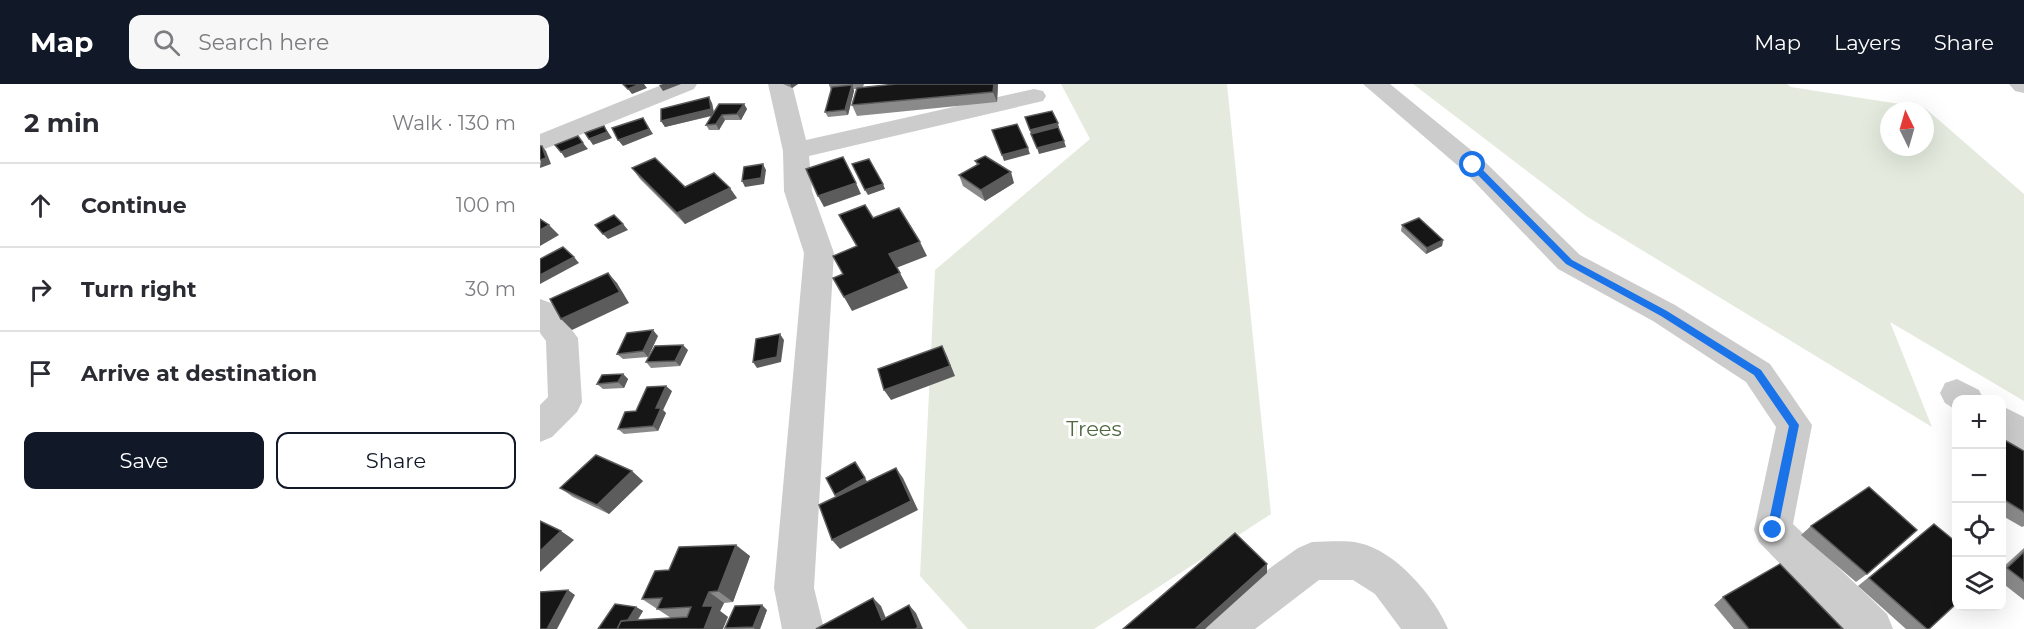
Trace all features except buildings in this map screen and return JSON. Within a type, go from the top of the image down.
[{"type":"street","points":[[540,143],[685,84]]},
{"type":"street","points":[[780,84],[796,151],[798,191],[819,253],[794,588],[803,629]]},
{"type":"street","points":[[1376,84],[1473,165],[1569,262],[1664,313],[1758,373],[1794,425],[1773,530],[1872,629]]},
{"type":"street","points":[[796,151],[1034,96]]},
{"type":"street","points":[[540,311],[551,344],[565,402],[540,427]]},
{"type":"street","points":[[2006,424],[2024,435]]},
{"type":"street","points":[[1221,629],[1312,561],[1359,561],[1389,580],[1427,629]]},
{"type":"green space","name":"Trees","points":[[1061,84],[1227,84],[1271,514],[1094,629],[968,629],[920,576],[935,270],[1090,139]]},
{"type":"green space","points":[[1413,84],[1787,84],[1791,87],[1887,102],[1880,102],[1880,156],[1934,156],[1934,116],[2024,194],[2024,401],[1890,322],[1932,427],[1586,216]]},
{"type":"route","points":[[1473,165],[1569,262],[1664,313],[1758,373],[1794,425],[1773,530]]}]
